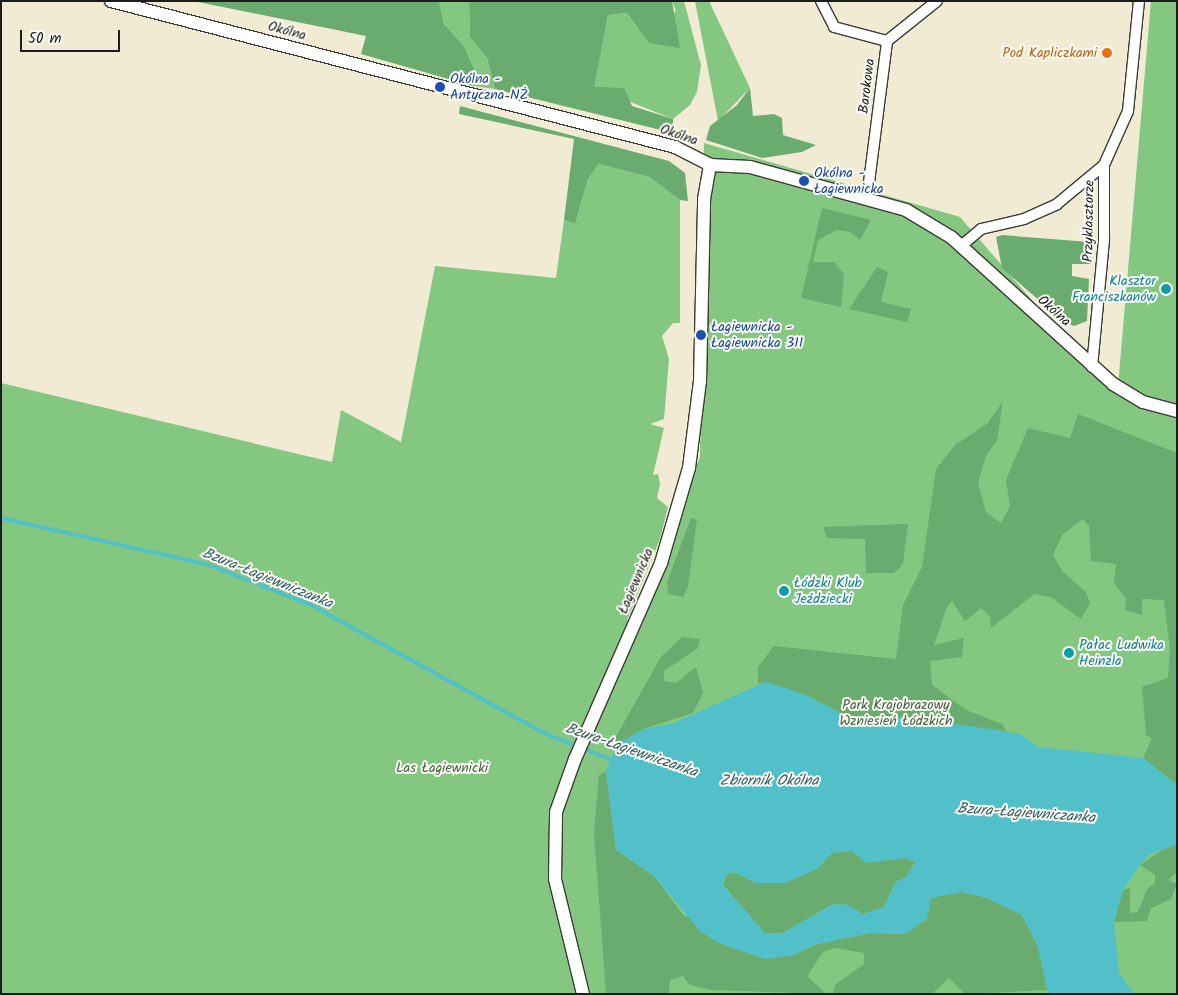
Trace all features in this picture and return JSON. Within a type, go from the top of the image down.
[{"type":"street","name":"Okólna","points":[[111,1],[675,148],[710,165],[750,166],[912,212],[960,246],[1092,366],[1127,393],[1177,411]]},
{"type":"street","points":[[821,1],[834,27],[887,41]]},
{"type":"street","name":"Barokowa","points":[[866,198],[887,41],[937,1]]},
{"type":"street","name":"Przyklasztorze","points":[[1092,366],[1104,239],[1104,165],[1128,111],[1139,1]]},
{"type":"street","name":"Łagiewnicka","points":[[583,994],[560,906],[553,852],[556,812],[586,732],[661,564],[689,468],[700,380],[704,199],[710,165]]},
{"type":"street","name":"Przyklasztorze","points":[[960,246],[981,229],[1024,219],[1056,204],[1104,165]]},
{"type":"green space","points":[[193,1],[439,1],[444,24],[464,46],[475,71],[473,86],[361,54],[366,36]]},
{"type":"green space","points":[[439,1],[469,1],[470,37],[487,58],[495,89],[473,86],[475,71],[464,46],[444,24]]},
{"type":"green space","points":[[469,1],[672,1],[680,48],[649,43],[627,13],[608,15],[594,87],[624,88],[632,106],[673,119],[673,133],[495,89],[487,58],[470,37]]},
{"type":"green space","points":[[672,1],[684,1],[701,65],[697,92],[690,105],[673,119],[593,87],[608,15],[627,13],[649,43],[676,11]]},
{"type":"green space","points":[[695,1],[709,1],[750,88],[718,121]]},
{"type":"green space","points":[[1151,1],[1177,1],[1177,994],[1,994],[1,383],[332,462],[341,410],[401,442],[435,266],[556,278],[564,220],[575,224],[588,179],[599,164],[649,177],[680,200],[680,323],[673,323],[662,336],[669,359],[664,419],[650,424],[664,428],[653,475],[658,474],[660,484],[657,498],[668,507],[660,539],[627,620],[630,621],[700,457],[704,143],[960,217],[1102,381],[1118,386]]},
{"type":"green space","points":[[750,88],[753,116],[774,114],[782,118],[783,135],[816,145],[802,152],[762,158],[706,140],[710,126],[737,105]]},
{"type":"green space","points":[[460,106],[669,161],[685,173],[688,201],[680,200],[649,177],[599,164],[588,179],[575,224],[564,220],[574,139],[459,114]]},
{"type":"green space","points":[[822,208],[871,220],[860,240],[850,232],[837,230],[818,240],[813,262],[834,262],[844,274],[841,307],[801,298]]},
{"type":"green space","points":[[1002,235],[1089,242],[1091,264],[1072,264],[1072,276],[1089,279],[1087,321],[1074,326],[1063,321],[1002,268],[996,237]]},
{"type":"green space","points":[[877,267],[888,272],[881,302],[911,309],[907,322],[849,309]]},
{"type":"green space","name":"Park Krajobrazowy Wzniesień Łódzkich","points":[[1003,401],[997,440],[986,456],[978,483],[986,512],[1001,523],[1010,506],[1006,480],[1028,428],[1070,438],[1078,414],[1177,453],[1177,785],[1143,758],[1152,738],[1146,735],[1142,687],[1168,678],[1170,649],[1164,600],[1142,599],[1142,615],[1125,610],[1126,599],[1114,583],[1116,564],[1091,561],[1089,526],[1083,519],[1062,535],[1053,555],[1062,571],[1086,592],[1090,603],[1081,619],[1051,597],[1034,594],[991,628],[990,616],[981,608],[965,621],[952,601],[947,607],[934,645],[964,638],[962,657],[930,661],[932,685],[966,710],[1002,724],[1007,732],[899,717],[850,718],[804,694],[758,683],[758,667],[774,646],[896,659],[903,605],[922,567],[936,469],[955,445],[988,423]]},
{"type":"green space","points":[[691,518],[697,520],[688,587],[683,597],[668,594],[667,582]]},
{"type":"green space","points":[[908,524],[903,564],[894,573],[866,573],[865,539],[827,538],[823,527]]},
{"type":"green space","points":[[682,637],[700,639],[698,648],[664,671],[664,681],[676,683],[696,667],[703,693],[693,713],[643,729],[617,745],[614,740],[661,657]]},
{"type":"green space","points":[[606,771],[616,850],[654,876],[684,916],[794,955],[817,944],[871,933],[905,934],[927,919],[930,898],[961,892],[987,898],[1022,915],[1038,947],[1047,990],[965,994],[949,978],[932,994],[833,994],[835,985],[864,964],[864,953],[834,948],[823,952],[807,976],[826,994],[712,990],[690,985],[683,976],[670,980],[669,994],[606,994],[594,833],[599,775]]},
{"type":"green space","points":[[1170,845],[1177,845],[1177,872],[1168,880],[1177,884],[1171,899],[1151,908],[1147,921],[1114,922],[1123,890],[1130,888],[1130,913],[1138,912],[1147,889],[1155,883],[1155,875],[1140,865]]},
{"type":"green space","points":[[852,850],[866,863],[905,858],[915,862],[906,878],[896,881],[884,907],[863,914],[848,905],[833,904],[783,933],[765,934],[723,885],[727,874],[735,872],[755,883],[817,869],[832,853]]},
{"type":"water","name":"Zbiornik Okólna","points":[[765,682],[804,694],[850,718],[899,717],[978,727],[1020,734],[1038,747],[1143,758],[1177,785],[1177,845],[1150,854],[1123,890],[1114,922],[1119,973],[1135,994],[1048,994],[1038,947],[1022,915],[987,898],[961,892],[931,898],[927,919],[905,934],[871,933],[817,944],[794,955],[765,959],[719,943],[701,932],[654,876],[616,850],[606,771],[617,745],[643,729],[674,723]],"holes":[[[852,851],[866,863],[905,858],[915,862],[906,878],[896,881],[884,907],[863,914],[848,905],[833,904],[783,933],[765,933],[723,885],[727,874],[735,872],[755,883],[785,883],[817,869],[832,853]]]},
{"type":"waterway","name":"Bzura-Łagiewniczanka","points":[[1,518],[209,565],[311,605],[546,734],[615,761]]},
{"type":"place","name":"Pod Kapliczkami","points":[[1107,53]]},
{"type":"place","name":"Okólna - Antyczna NŻ","points":[[440,87]]},
{"type":"place","name":"Okólna - Łagiewnicka","points":[[804,181]]},
{"type":"place","name":"Klasztor Franciszkanów","points":[[1166,289]]},
{"type":"place","name":"Łagiewnicka - Łagiewnicka 311","points":[[701,335]]},
{"type":"place","name":"Łódzki Klub Jeździecki","points":[[784,591]]},
{"type":"place","name":"Pałac Ludwika Heinzla","points":[[1069,653]]},
{"type":"park label","name":"Las Łagiewnicki","points":[[442,768]]}]
